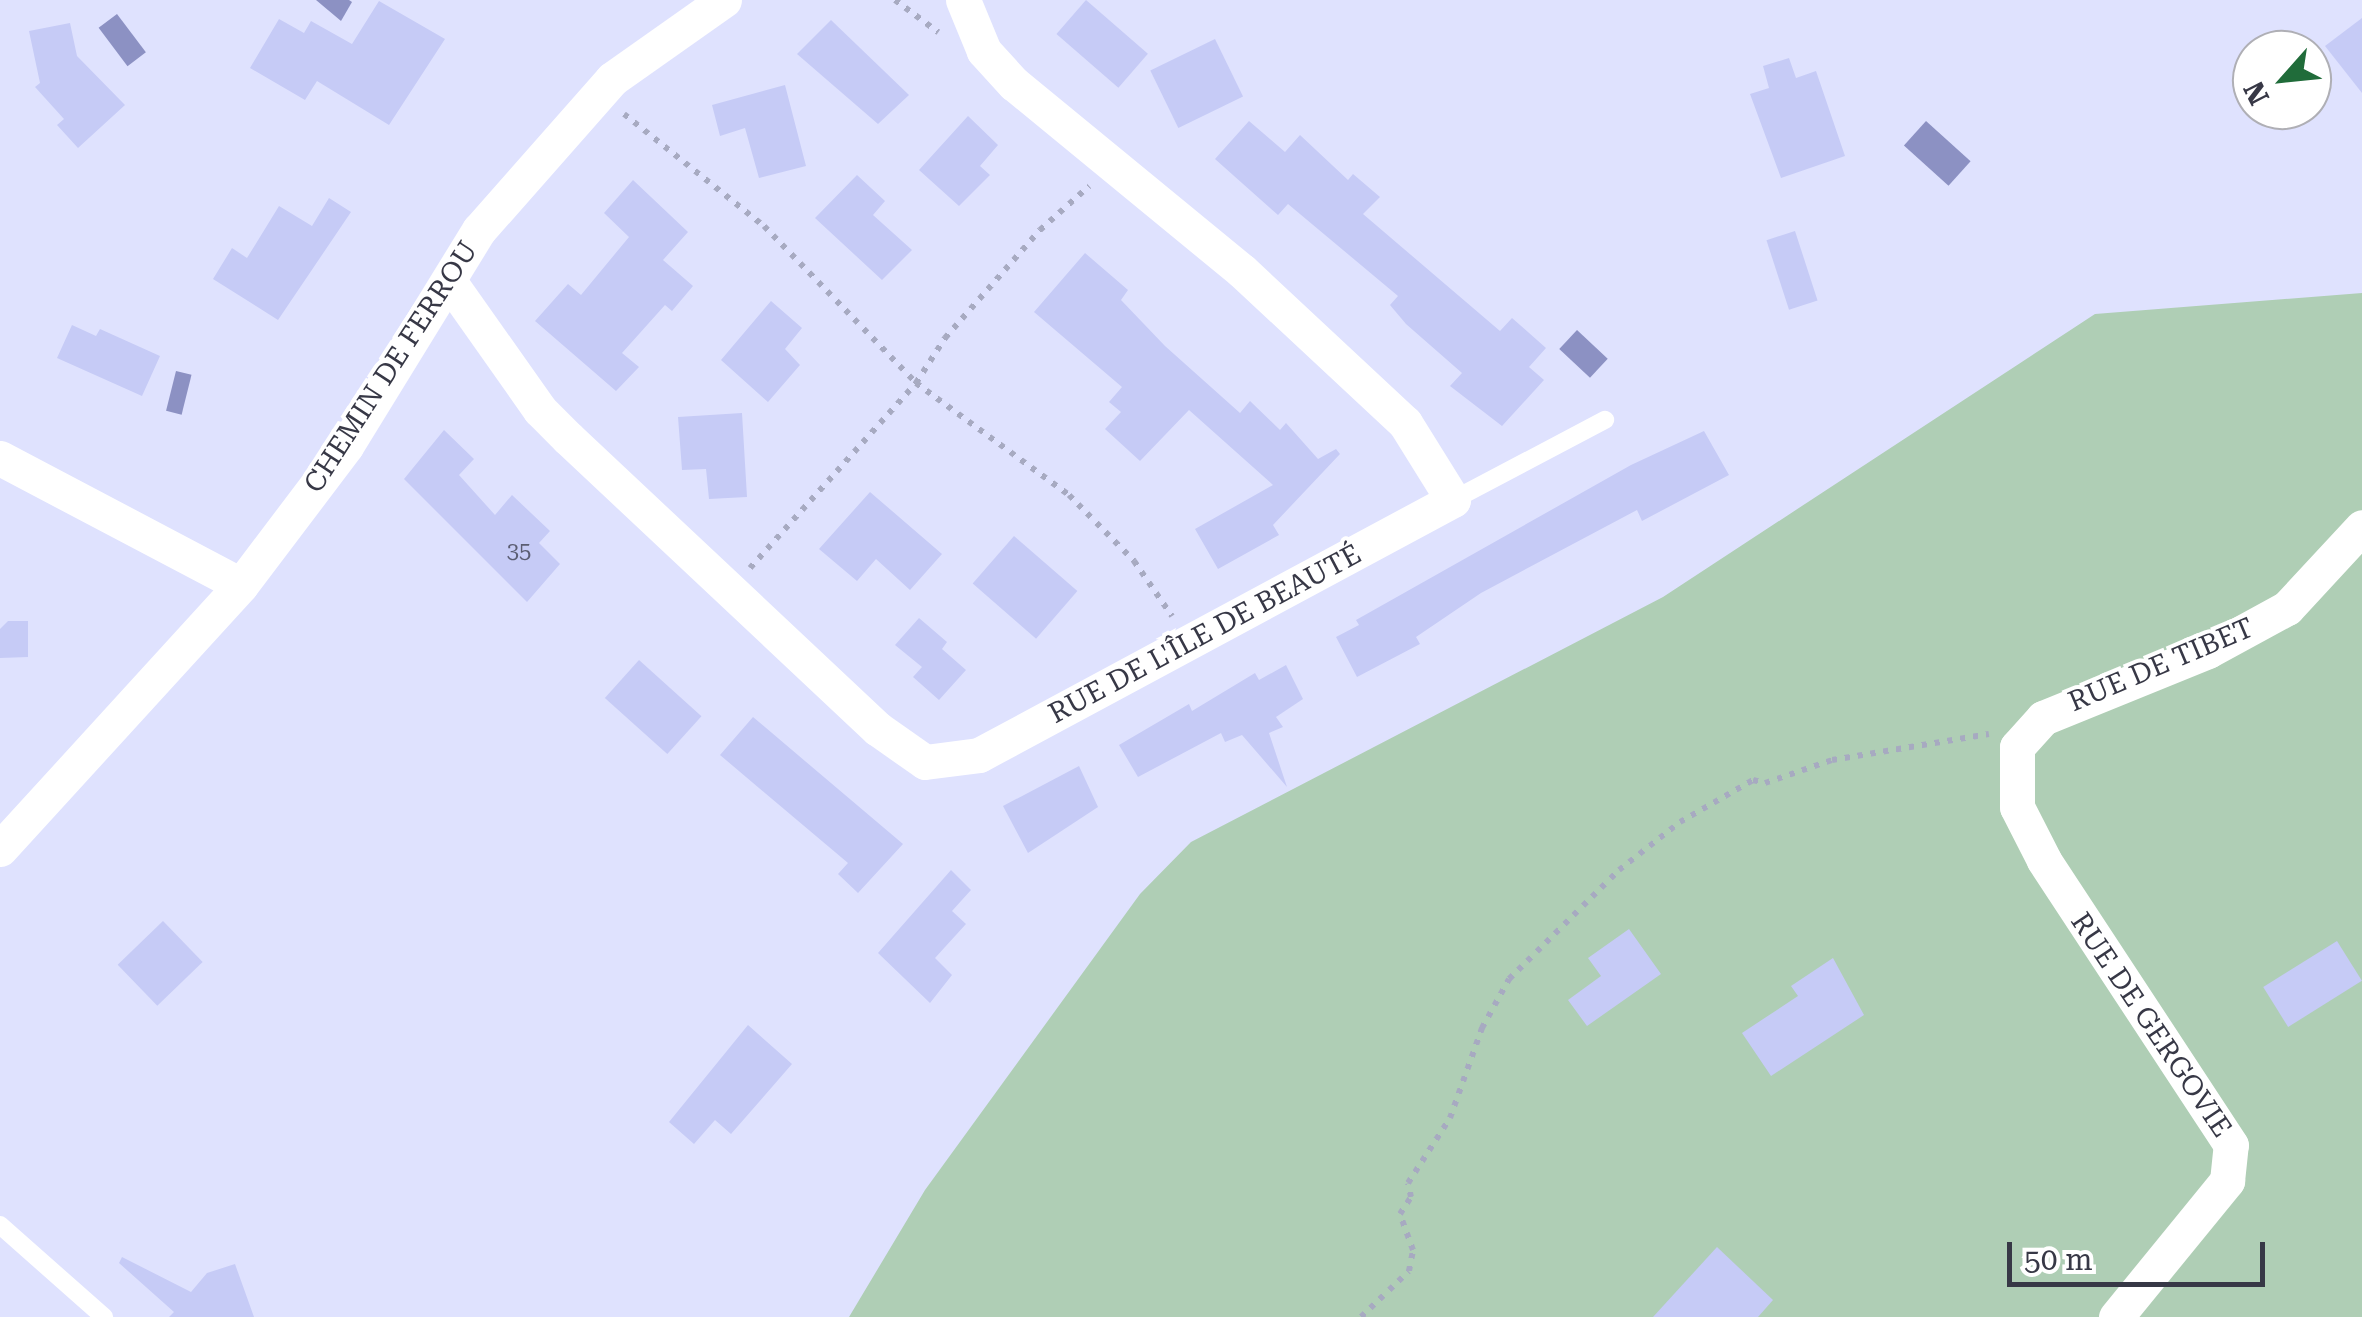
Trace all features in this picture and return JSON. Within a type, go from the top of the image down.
[{"type":"street","name":"CHEMIN DE FERROU","points":[[0,849],[242,584],[346,446],[479,230],[599,93],[724,0]]},
{"type":"street","points":[[964,0],[984,51],[1105,181],[1242,271],[1405,423],[1453,500]]},
{"type":"street","name":"RUE DE L'ÎLE DE BEAUTÉ","points":[[448,281],[540,410],[878,730],[925,762],[979,756],[1453,500]]},
{"type":"street","points":[[0,458],[242,584]]},
{"type":"street","name":"RUE DE TIBET","points":[[2043,718],[2208,650],[2287,608],[2362,527]]},
{"type":"street","name":"RUE DE GERGOVIE","points":[[2043,718],[2017,747],[2017,807],[2078,918],[2231,1145],[2227,1181],[2116,1317]]},
{"type":"lane","points":[[1453,500],[1606,420]]},
{"type":"lane","points":[[0,1225],[104,1317]]},
{"type":"path","points":[[599,93],[764,226],[916,384],[1069,495],[1134,561],[1189,642]]},
{"type":"path","points":[[614,129],[627,116]]},
{"type":"path","points":[[732,592],[916,384],[945,338],[1028,244],[1105,181]]},
{"type":"path","points":[[1362,1317],[1408,1271],[1413,1250],[1400,1214],[1411,1198],[1408,1183],[1450,1118],[1482,1028],[1508,979],[1619,870],[1680,822],[1752,780],[1765,783],[1849,756],[1976,738],[2043,718]]},
{"type":"green space","points":[[2362,293],[2362,1317],[849,1317],[925,1190],[1140,894],[1191,842],[1663,597],[2095,314]]},
{"type":"water","points":[[316,0],[349,0],[352,2],[341,21]]},
{"type":"water","points":[[117,14],[146,52],[128,66],[99,28]]},
{"type":"water","points":[[1926,121],[1971,161],[1949,186],[1904,146]]},
{"type":"water","points":[[1577,330],[1608,359],[1590,378],[1559,349]]},
{"type":"water","points":[[176,371],[192,375],[182,415],[166,411]]},
{"type":"building","points":[[1086,0],[1148,54],[1118,88],[1056,34]]},
{"type":"building","points":[[379,1],[445,39],[389,125],[317,81],[305,100],[250,68],[279,19],[304,33],[311,21],[352,44]]},
{"type":"building","points":[[2362,18],[2362,93],[2332,55],[2332,41]]},
{"type":"building","points":[[831,20],[909,95],[878,124],[797,54]]},
{"type":"building","points":[[70,23],[77,56],[125,105],[78,148],[57,125],[64,119],[35,87],[40,83],[29,31]]},
{"type":"building","points":[[1215,39],[1243,97],[1178,128],[1150,71]]},
{"type":"building","points":[[1789,58],[1796,78],[1816,71],[1845,156],[1781,178],[1750,94],[1769,88],[1763,66]]},
{"type":"building","points":[[785,85],[806,166],[759,178],[745,128],[720,136],[712,105]]},
{"type":"building","points":[[968,116],[998,145],[980,166],[990,175],[959,206],[919,170]]},
{"type":"building","points":[[1249,121],[1285,152],[1300,135],[1348,180],[1353,174],[1380,197],[1363,214],[1500,331],[1512,318],[1546,348],[1529,367],[1544,380],[1502,426],[1450,386],[1462,373],[1390,305],[1398,296],[1288,204],[1278,215],[1215,159]]},
{"type":"building","points":[[857,175],[885,201],[873,215],[912,250],[882,280],[815,218]]},
{"type":"building","points":[[633,180],[688,232],[663,260],[693,286],[672,311],[665,305],[622,353],[639,367],[616,391],[535,321],[568,284],[581,295],[629,237],[604,213]]},
{"type":"building","points":[[329,198],[351,212],[278,320],[213,279],[232,248],[247,258],[279,206],[312,226]]},
{"type":"building","points":[[1795,231],[1818,300],[1789,310],[1766,240]]},
{"type":"building","points":[[1085,253],[1128,290],[1121,300],[1165,346],[1240,413],[1250,401],[1280,430],[1286,423],[1318,459],[1336,449],[1340,454],[1273,525],[1279,535],[1218,569],[1195,529],[1273,485],[1189,410],[1140,461],[1105,429],[1121,412],[1109,402],[1122,387],[1034,312]]},
{"type":"building","points":[[771,301],[802,328],[785,349],[800,365],[768,402],[721,360]]},
{"type":"building","points":[[72,325],[96,336],[100,329],[160,356],[142,396],[57,358]]},
{"type":"building","points":[[742,413],[747,497],[709,499],[706,469],[682,470],[678,417]]},
{"type":"building","points":[[444,430],[474,459],[459,475],[495,515],[512,495],[550,531],[539,543],[560,564],[527,602],[404,479]]},
{"type":"building","points":[[1704,431],[1729,475],[1642,521],[1637,510],[1481,593],[1416,637],[1420,644],[1357,677],[1336,637],[1359,625],[1356,620],[1631,465]]},
{"type":"building","points":[[870,492],[942,554],[910,590],[876,559],[857,581],[819,549]]},
{"type":"building","points":[[1014,536],[1077,591],[1036,639],[973,584]]},
{"type":"building","points":[[919,618],[947,642],[942,649],[966,670],[939,700],[913,677],[922,667],[895,645]]},
{"type":"building","points":[[8,621],[28,621],[28,657],[0,658],[0,629]]},
{"type":"building","points":[[639,660],[701,716],[667,754],[605,698]]},
{"type":"building","points":[[1286,665],[1303,699],[1276,717],[1283,727],[1269,733],[1287,787],[1242,735],[1225,742],[1221,733],[1138,777],[1119,745],[1189,704],[1192,711],[1255,673],[1259,680]]},
{"type":"building","points":[[753,717],[903,844],[858,893],[838,874],[848,863],[720,755]]},
{"type":"building","points":[[1079,766],[1098,807],[1028,853],[1003,806]]},
{"type":"building","points":[[951,870],[971,890],[952,911],[966,924],[935,958],[952,975],[930,1003],[878,953]]},
{"type":"building","points":[[163,921],[203,962],[157,1006],[118,965]]},
{"type":"building","points":[[1629,929],[1661,974],[1587,1026],[1568,1000],[1601,976],[1588,958]]},
{"type":"building","points":[[2337,941],[2362,981],[2288,1027],[2263,987]]},
{"type":"building","points":[[1833,958],[1864,1015],[1771,1076],[1742,1033],[1798,996],[1791,986]]},
{"type":"building","points":[[748,1025],[792,1064],[731,1134],[715,1120],[694,1144],[669,1122]]},
{"type":"building","points":[[1717,1247],[1773,1300],[1758,1317],[1653,1317]]},
{"type":"building","points":[[122,1257],[191,1292],[207,1273],[235,1264],[254,1317],[169,1317],[174,1312],[119,1263]]}]
